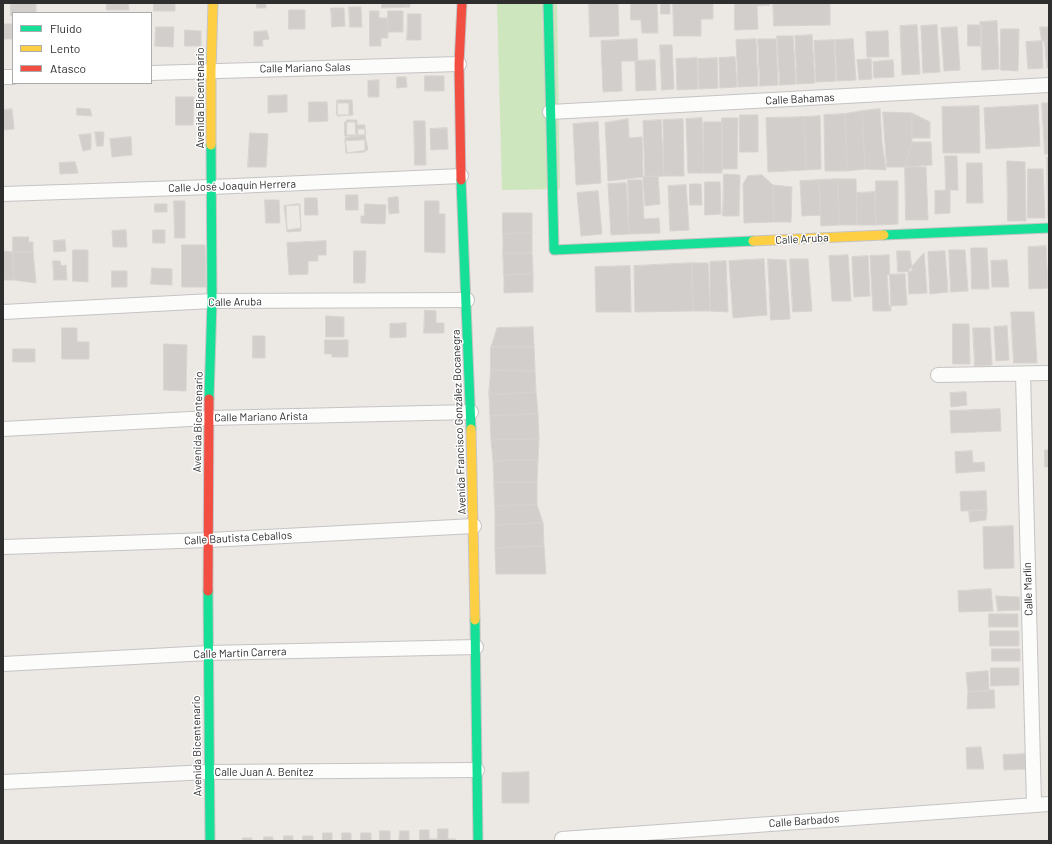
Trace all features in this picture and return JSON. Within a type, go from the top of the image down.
[{"type":"street","name":"Avenida Bicentenario","points":[[210,841],[208,653],[209,418],[212,302],[211,70],[213,3]]},
{"type":"street","name":"Avenida Francisco González Bocanegra","points":[[462,3],[459,64],[461,176],[467,300],[474,526],[478,841]]},
{"type":"street","points":[[548,3],[550,112]]},
{"type":"street","name":"Calle Mariano Salas","points":[[152,72],[459,64]]},
{"type":"street","name":"Calle Bahamas","points":[[550,112],[1049,85]]},
{"type":"street","name":"Calle Aruba","points":[[550,112],[554,250],[1049,228]]},
{"type":"street","name":"Calle José Joaquín Herrera","points":[[3,194],[212,187],[461,176]]},
{"type":"street","name":"Calle Aruba","points":[[3,312],[212,302],[467,300]]},
{"type":"street","points":[[938,375],[1049,373]]},
{"type":"street","name":"Calle Marlín","points":[[1023,374],[1034,804]]},
{"type":"street","name":"Calle Mariano Arista","points":[[3,429],[209,418],[471,412]]},
{"type":"street","name":"Calle Bautista Ceballos","points":[[3,547],[209,540],[474,526]]},
{"type":"street","name":"Calle Martín Carrera","points":[[3,664],[208,653],[476,647]]},
{"type":"street","name":"Calle Juan A. Benítez","points":[[3,782],[209,772],[477,770]]},
{"type":"street","name":"Calle Barbados","points":[[562,841],[562,839],[1049,804]]},
{"type":"green space","points":[[497,3],[557,3],[560,189],[502,190]]},
{"type":"building","points":[[11,3],[36,3],[36,12],[12,12],[11,16]]},
{"type":"building","points":[[107,3],[128,3],[129,10],[107,10]]},
{"type":"building","points":[[154,3],[175,3],[175,11],[154,11]]},
{"type":"building","points":[[257,3],[266,3],[266,8],[257,8]]},
{"type":"building","points":[[382,3],[410,3],[410,7],[382,8]]},
{"type":"building","points":[[589,3],[618,3],[619,36],[590,37]]},
{"type":"building","points":[[631,3],[657,3],[658,33],[642,33],[641,20],[631,20]]},
{"type":"building","points":[[661,3],[670,3],[670,14],[661,14]]},
{"type":"building","points":[[673,3],[713,3],[713,19],[701,19],[701,36],[674,36]]},
{"type":"building","points":[[735,3],[770,3],[770,5],[757,6],[758,29],[735,30]]},
{"type":"building","points":[[773,3],[830,3],[830,25],[774,26]]},
{"type":"building","points":[[349,7],[361,7],[362,27],[350,27]]},
{"type":"building","points":[[331,8],[344,8],[345,26],[332,27]]},
{"type":"building","points":[[289,10],[305,10],[305,29],[289,29]]},
{"type":"building","points":[[370,11],[379,11],[379,18],[387,18],[388,38],[381,38],[381,46],[370,46]]},
{"type":"building","points":[[388,11],[403,11],[403,32],[388,32]]},
{"type":"building","points":[[408,14],[421,14],[421,40],[407,40]]},
{"type":"building","points":[[997,21],[999,69],[982,70],[980,22]]},
{"type":"building","points":[[3,24],[12,24],[12,39],[3,39]]},
{"type":"building","points":[[917,25],[920,74],[902,75],[900,26]]},
{"type":"building","points":[[937,25],[940,72],[923,73],[921,26]]},
{"type":"building","points":[[968,25],[981,25],[982,46],[968,46]]},
{"type":"building","points":[[156,27],[174,27],[173,47],[155,46]]},
{"type":"building","points":[[957,27],[960,70],[944,71],[941,28]]},
{"type":"building","points":[[1040,27],[1049,27],[1049,41],[1042,41]]},
{"type":"building","points":[[1001,29],[1019,29],[1018,71],[1001,70]]},
{"type":"building","points":[[185,30],[201,31],[201,46],[185,46]]},
{"type":"building","points":[[267,31],[269,39],[262,40],[263,46],[254,46],[254,32]]},
{"type":"building","points":[[888,31],[889,57],[867,57],[866,32]]},
{"type":"building","points":[[812,35],[815,83],[797,84],[795,36]]},
{"type":"building","points":[[777,36],[793,36],[796,84],[780,85]]},
{"type":"building","points":[[637,39],[638,61],[621,61],[622,91],[603,92],[601,41]]},
{"type":"building","points":[[756,39],[758,86],[738,87],[736,40]]},
{"type":"building","points":[[758,39],[776,39],[778,85],[760,86]]},
{"type":"building","points":[[853,39],[856,80],[837,81],[835,40]]},
{"type":"building","points":[[834,40],[836,81],[816,82],[814,41]]},
{"type":"building","points":[[1042,41],[1043,68],[1028,69],[1026,42]]},
{"type":"building","points":[[1045,41],[1049,41],[1049,67],[1047,68]]},
{"type":"building","points":[[660,45],[672,45],[674,89],[662,90]]},
{"type":"building","points":[[735,57],[737,87],[720,88],[719,58]]},
{"type":"building","points":[[697,58],[698,89],[677,90],[676,59]]},
{"type":"building","points":[[717,58],[718,88],[699,89],[698,59]]},
{"type":"building","points":[[871,59],[872,79],[859,80],[857,60]]},
{"type":"building","points":[[655,60],[656,90],[636,91],[635,61]]},
{"type":"building","points":[[893,60],[894,77],[874,78],[873,62]]},
{"type":"building","points":[[425,76],[444,76],[444,91],[425,91]]},
{"type":"building","points":[[397,77],[406,77],[407,87],[397,88]]},
{"type":"building","points":[[379,80],[379,97],[368,97],[368,81]]},
{"type":"building","points":[[287,95],[287,112],[268,113],[268,96]]},
{"type":"building","points":[[176,97],[194,97],[193,125],[176,125]]},
{"type":"building","points":[[337,100],[352,100],[353,115],[338,116]]},
{"type":"building","points":[[309,102],[327,102],[328,121],[309,122]]},
{"type":"building","points":[[337,103],[349,103],[349,115],[337,115]]},
{"type":"building","points":[[1042,103],[1049,103],[1049,154],[1045,154]]},
{"type":"building","points":[[1038,105],[1040,146],[986,149],[984,108]]},
{"type":"building","points":[[979,106],[980,153],[943,153],[942,107]]},
{"type":"building","points":[[77,108],[90,109],[92,116],[77,115]]},
{"type":"building","points":[[12,109],[14,129],[3,130],[3,110]]},
{"type":"building","points":[[880,109],[882,143],[886,170],[865,169],[862,111]]},
{"type":"building","points":[[862,111],[865,169],[847,171],[845,114]]},
{"type":"building","points":[[883,112],[912,113],[912,142],[905,167],[887,167]]},
{"type":"building","points":[[912,113],[930,122],[930,138],[912,138]]},
{"type":"building","points":[[845,114],[847,171],[825,171],[824,115]]},
{"type":"building","points":[[740,115],[758,115],[758,152],[740,152]]},
{"type":"building","points":[[820,116],[821,169],[806,170],[804,117]]},
{"type":"building","points":[[804,117],[806,170],[768,172],[766,118]]},
{"type":"building","points":[[702,118],[704,173],[688,173],[686,119]]},
{"type":"building","points":[[722,118],[738,118],[737,169],[722,169]]},
{"type":"building","points":[[628,119],[629,138],[642,137],[643,177],[608,181],[605,123]]},
{"type":"building","points":[[683,119],[684,176],[664,176],[663,120]]},
{"type":"building","points":[[347,120],[357,120],[357,125],[365,125],[365,135],[347,135]]},
{"type":"building","points":[[661,120],[664,176],[645,177],[643,121]]},
{"type":"building","points":[[414,121],[425,121],[426,165],[415,165]]},
{"type":"building","points":[[345,122],[355,122],[356,136],[345,136]]},
{"type":"building","points":[[598,122],[601,183],[576,185],[573,124]]},
{"type":"building","points":[[704,122],[722,122],[722,173],[704,173]]},
{"type":"building","points":[[447,128],[448,149],[431,150],[430,129]]},
{"type":"building","points":[[358,129],[365,129],[366,135],[358,136]]},
{"type":"building","points":[[95,132],[104,132],[103,146],[97,146]]},
{"type":"building","points":[[250,133],[268,134],[266,167],[248,167]]},
{"type":"building","points":[[91,134],[91,149],[83,151],[79,135]]},
{"type":"building","points":[[365,135],[368,150],[347,153],[345,138]]},
{"type":"building","points":[[131,137],[132,155],[112,157],[110,139]]},
{"type":"building","points":[[365,140],[365,152],[346,153],[345,141]]},
{"type":"building","points":[[912,142],[931,142],[932,165],[905,167]]},
{"type":"building","points":[[945,156],[957,156],[958,190],[946,190]]},
{"type":"building","points":[[1047,157],[1049,157],[1049,218],[1048,218]]},
{"type":"building","points":[[1007,161],[1025,162],[1026,221],[1008,221]]},
{"type":"building","points":[[75,162],[78,173],[60,174],[59,163]]},
{"type":"building","points":[[967,163],[982,163],[983,203],[967,203]]},
{"type":"building","points":[[905,167],[926,167],[928,220],[906,220]]},
{"type":"building","points":[[1028,169],[1043,169],[1045,218],[1028,218]]},
{"type":"building","points":[[724,174],[740,175],[739,216],[723,216]]},
{"type":"building","points":[[762,175],[773,185],[774,222],[744,223],[743,184],[748,176]]},
{"type":"building","points":[[658,176],[660,204],[645,206],[643,177]]},
{"type":"building","points":[[838,179],[839,225],[821,226],[819,180]]},
{"type":"building","points":[[838,179],[856,179],[857,225],[839,225]]},
{"type":"building","points":[[628,180],[642,180],[644,219],[659,218],[660,233],[629,234]]},
{"type":"building","points":[[819,180],[821,215],[802,216],[800,181]]},
{"type":"building","points":[[876,181],[898,181],[898,224],[876,225]]},
{"type":"building","points":[[705,182],[720,182],[721,214],[705,215]]},
{"type":"building","points":[[626,183],[629,234],[611,235],[608,184]]},
{"type":"building","points":[[690,184],[701,184],[702,205],[690,205]]},
{"type":"building","points":[[686,185],[689,230],[670,231],[668,186]]},
{"type":"building","points":[[773,185],[792,187],[791,222],[774,222]]},
{"type":"building","points":[[950,190],[950,213],[935,214],[935,191]]},
{"type":"building","points":[[598,191],[602,234],[581,236],[577,193]]},
{"type":"building","points":[[875,192],[876,225],[857,225],[856,193]]},
{"type":"building","points":[[346,195],[358,195],[358,210],[346,210]]},
{"type":"building","points":[[398,197],[399,213],[389,214],[388,198]]},
{"type":"building","points":[[305,198],[317,198],[318,215],[305,215]]},
{"type":"building","points":[[265,200],[279,200],[280,223],[266,223]]},
{"type":"building","points":[[174,201],[185,201],[185,238],[175,238]]},
{"type":"building","points":[[425,201],[439,201],[439,214],[445,214],[445,253],[425,252]]},
{"type":"building","points":[[155,204],[167,204],[167,212],[155,212]]},
{"type":"building","points":[[299,204],[301,228],[287,230],[284,206]]},
{"type":"building","points":[[365,204],[386,205],[385,224],[361,223],[361,216],[364,216]]},
{"type":"building","points":[[300,205],[301,231],[287,232],[286,206]]},
{"type":"building","points":[[503,213],[532,213],[532,233],[503,234]]},
{"type":"building","points":[[126,230],[127,247],[113,247],[112,231]]},
{"type":"building","points":[[153,230],[165,230],[165,243],[153,243]]},
{"type":"building","points":[[532,233],[532,253],[503,253],[503,234]]},
{"type":"building","points":[[13,237],[29,237],[28,242],[33,242],[33,252],[13,252]]},
{"type":"building","points":[[65,240],[66,251],[54,252],[53,241]]},
{"type":"building","points":[[326,241],[326,255],[318,255],[318,261],[308,261],[308,274],[289,275],[287,243]]},
{"type":"building","points":[[182,245],[205,245],[206,287],[182,287]]},
{"type":"building","points":[[1046,246],[1048,288],[1029,289],[1028,247]]},
{"type":"building","points":[[971,248],[987,248],[989,289],[972,289]]},
{"type":"building","points":[[73,250],[88,250],[88,282],[73,281]]},
{"type":"building","points":[[949,250],[965,250],[968,291],[951,292]]},
{"type":"building","points":[[3,251],[13,252],[14,280],[3,280]]},
{"type":"building","points":[[354,251],[366,251],[365,283],[354,283]]},
{"type":"building","points":[[897,251],[910,251],[912,271],[898,272]]},
{"type":"building","points":[[945,251],[948,292],[930,294],[928,252]]},
{"type":"building","points":[[13,252],[33,252],[36,283],[14,280]]},
{"type":"building","points":[[503,253],[532,253],[533,274],[504,275]]},
{"type":"building","points":[[924,253],[927,293],[909,294],[908,271]]},
{"type":"building","points":[[848,255],[851,301],[832,301],[829,256]]},
{"type":"building","points":[[889,255],[891,311],[873,311],[870,256]]},
{"type":"building","points":[[868,256],[870,296],[854,297],[852,257]]},
{"type":"building","points":[[764,259],[767,315],[733,318],[729,261]]},
{"type":"building","points":[[768,259],[786,260],[790,319],[771,320]]},
{"type":"building","points":[[790,259],[808,259],[812,311],[793,312]]},
{"type":"building","points":[[1007,260],[1009,287],[992,287],[991,261]]},
{"type":"building","points":[[53,261],[60,261],[61,266],[66,265],[67,280],[54,280]]},
{"type":"building","points":[[726,261],[728,312],[710,311],[710,262]]},
{"type":"building","points":[[692,263],[693,311],[635,312],[634,266]]},
{"type":"building","points":[[692,263],[708,263],[710,311],[693,311]]},
{"type":"building","points":[[630,266],[631,312],[596,312],[595,267]]},
{"type":"building","points":[[152,268],[172,269],[172,285],[151,284]]},
{"type":"building","points":[[112,271],[127,271],[127,287],[112,287]]},
{"type":"building","points":[[533,274],[533,292],[504,293],[504,275]]},
{"type":"building","points":[[905,274],[907,305],[889,306],[887,275]]},
{"type":"building","points":[[425,310],[436,311],[436,323],[444,323],[444,333],[424,333]]},
{"type":"building","points":[[1011,312],[1034,312],[1037,363],[1014,363]]},
{"type":"building","points":[[326,316],[344,317],[344,337],[326,337]]},
{"type":"building","points":[[406,323],[406,337],[390,338],[390,324]]},
{"type":"building","points":[[953,324],[969,324],[970,364],[953,364]]},
{"type":"building","points":[[1007,326],[1009,360],[996,361],[994,327]]},
{"type":"building","points":[[533,327],[534,347],[491,347],[497,328]]},
{"type":"building","points":[[62,328],[77,328],[77,342],[89,342],[89,359],[62,359]]},
{"type":"building","points":[[973,328],[990,328],[992,365],[975,366]]},
{"type":"building","points":[[253,336],[265,336],[265,358],[253,358]]},
{"type":"building","points":[[325,340],[348,340],[348,357],[332,357],[332,354],[325,354]]},
{"type":"building","points":[[164,344],[187,345],[186,391],[164,390]]},
{"type":"building","points":[[491,347],[534,347],[535,371],[491,370]]},
{"type":"building","points":[[13,349],[35,349],[35,362],[13,362]]},
{"type":"building","points":[[491,370],[535,371],[536,392],[489,395]]},
{"type":"building","points":[[536,392],[538,414],[490,416],[489,395]]},
{"type":"building","points":[[966,392],[967,405],[951,407],[950,393]]},
{"type":"building","points":[[1000,409],[1001,431],[951,433],[950,411]]},
{"type":"building","points":[[538,414],[539,439],[491,440],[490,416]]},
{"type":"building","points":[[539,439],[538,460],[493,461],[491,440]]},
{"type":"building","points":[[1045,450],[1049,450],[1049,467],[1045,467]]},
{"type":"building","points":[[972,451],[973,463],[984,462],[985,471],[956,473],[955,452]]},
{"type":"building","points":[[538,460],[537,482],[494,482],[493,461]]},
{"type":"building","points":[[494,482],[537,482],[537,505],[495,506]]},
{"type":"building","points":[[986,491],[987,510],[961,511],[960,492]]},
{"type":"building","points":[[537,505],[543,523],[495,525],[495,506]]},
{"type":"building","points":[[969,510],[987,510],[986,520],[970,522]]},
{"type":"building","points":[[543,523],[544,546],[495,548],[495,525]]},
{"type":"building","points":[[1013,526],[1014,568],[984,569],[983,527]]},
{"type":"building","points":[[544,546],[546,574],[496,574],[495,548]]},
{"type":"building","points":[[991,589],[993,611],[959,612],[958,591]]},
{"type":"building","points":[[996,596],[1019,597],[1020,610],[998,611]]},
{"type":"building","points":[[989,614],[1018,614],[1018,627],[989,627]]},
{"type":"building","points":[[990,631],[1019,631],[1019,646],[990,646]]},
{"type":"building","points":[[992,649],[1020,649],[1020,661],[992,661]]},
{"type":"building","points":[[991,668],[1019,668],[1019,685],[991,686]]},
{"type":"building","points":[[988,671],[989,691],[968,692],[966,673]]},
{"type":"building","points":[[994,690],[995,708],[967,709],[968,692]]},
{"type":"building","points":[[981,747],[984,769],[967,769],[966,748]]},
{"type":"building","points":[[1026,754],[1027,769],[1004,770],[1003,755]]},
{"type":"building","points":[[529,772],[529,803],[502,803],[502,773]]},
{"type":"building","points":[[438,829],[448,829],[448,839],[456,839],[456,841],[438,841]]},
{"type":"building","points":[[420,830],[429,830],[429,839],[438,839],[438,841],[420,841]]},
{"type":"building","points":[[380,831],[390,831],[390,841],[380,841]]},
{"type":"building","points":[[400,831],[409,831],[409,840],[418,841],[399,841]]},
{"type":"building","points":[[323,833],[332,833],[332,841],[323,841]]},
{"type":"building","points":[[342,833],[351,833],[351,841],[342,841]]},
{"type":"building","points":[[361,833],[371,833],[371,841],[361,841]]},
{"type":"building","points":[[284,836],[293,836],[293,841],[284,841]]},
{"type":"building","points":[[303,836],[313,836],[313,841],[303,841]]},
{"type":"building","points":[[264,837],[273,837],[273,841],[264,841]]},
{"type":"building","points":[[243,838],[252,838],[252,841],[243,841]]},
{"type":"traffic: fast","points":[[548,3],[554,250],[753,241]]},
{"type":"traffic: fast","points":[[209,399],[212,301],[211,145]]},
{"type":"traffic: fast","points":[[461,180],[471,429]]},
{"type":"traffic: fast","points":[[884,235],[1049,228]]},
{"type":"traffic: fast","points":[[208,591],[210,841]]},
{"type":"traffic: fast","points":[[475,620],[478,841]]},
{"type":"traffic: slow","points":[[211,145],[213,3]]},
{"type":"traffic: slow","points":[[753,241],[884,235]]},
{"type":"traffic: slow","points":[[471,429],[475,620]]},
{"type":"traffic: jam","points":[[461,180],[459,64],[462,3]]},
{"type":"traffic: jam","points":[[208,591],[209,399]]}]
